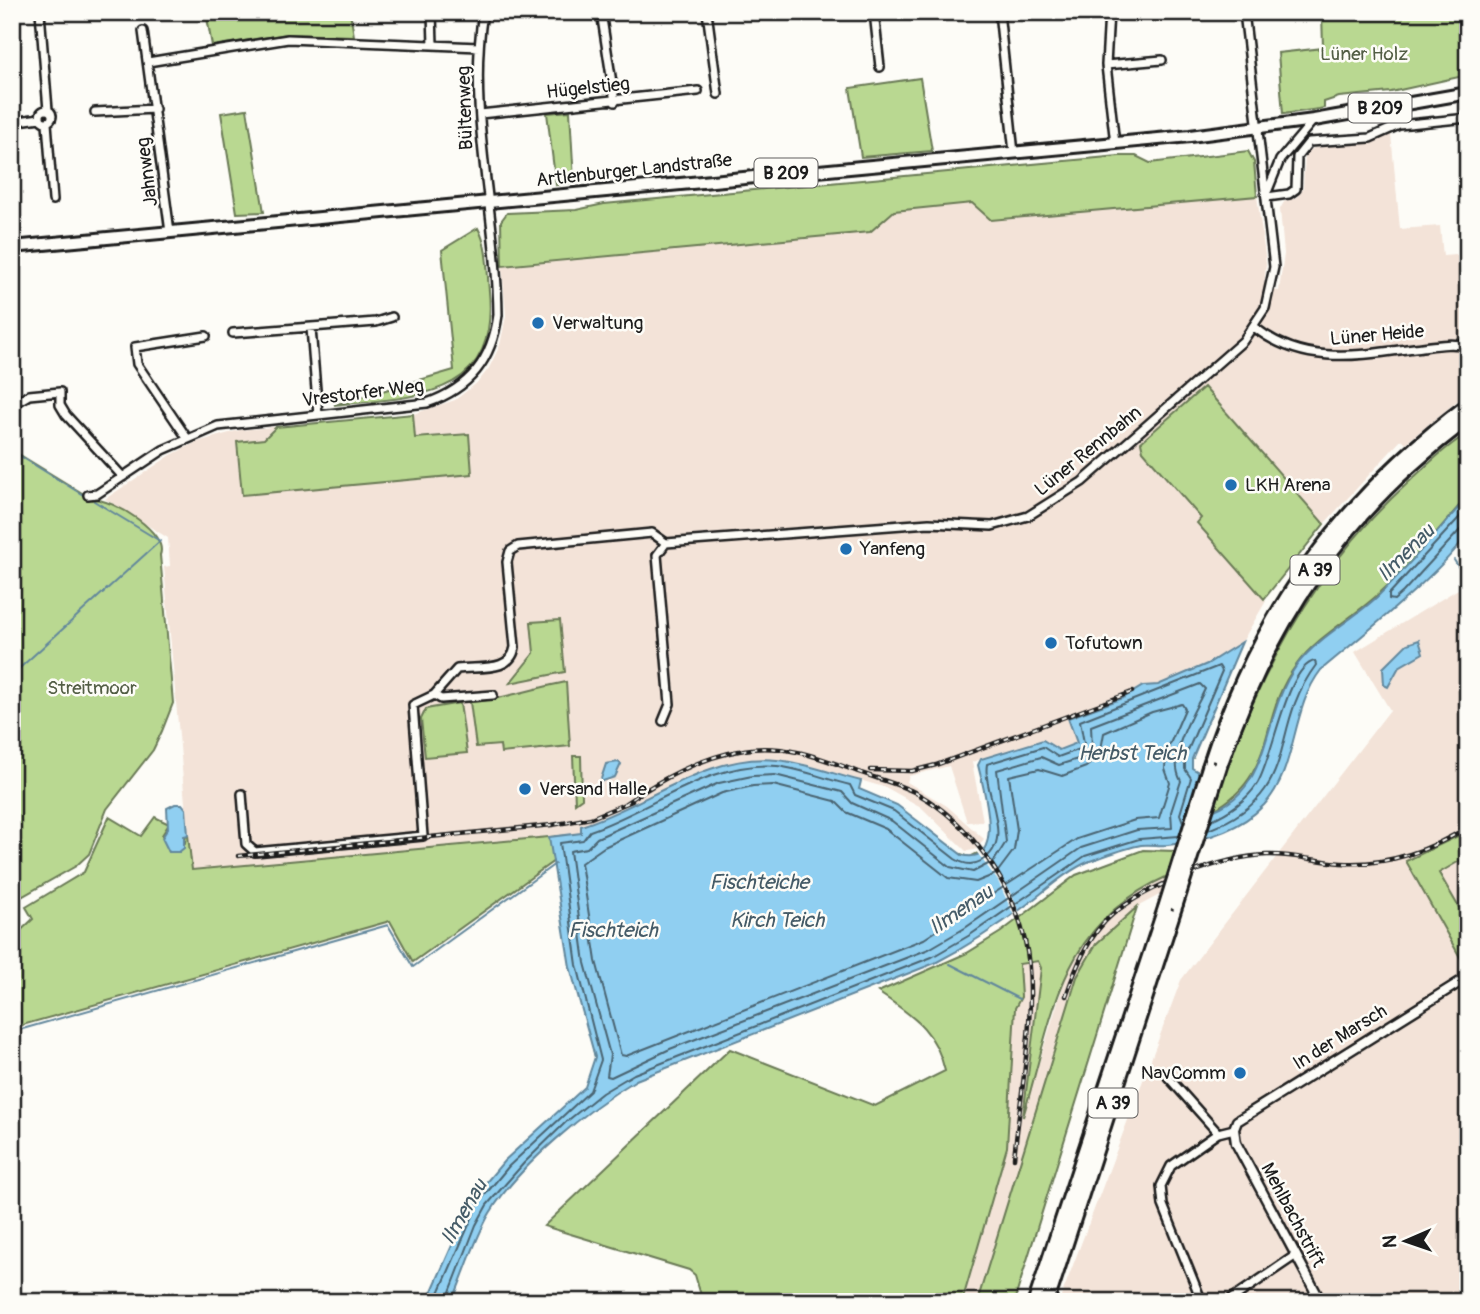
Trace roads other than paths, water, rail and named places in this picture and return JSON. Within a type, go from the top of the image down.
[{"type":"highway","name":"A 39","points":[[1047,1302],[1245,670],[1302,572],[1376,483],[1424,439],[1468,405]]},
{"type":"highway","name":"A 39","points":[[1215,765],[1255,674],[1310,577],[1367,507],[1413,463],[1468,419]]},
{"type":"highway","name":"A 39","points":[[1035,1302],[1171,906]]},
{"type":"main road","name":"B 209","points":[[1259,128],[1468,93]]},
{"type":"main road","name":"Artlenburger Landstraße","points":[[12,247],[1115,144],[1259,128]]},
{"type":"street","points":[[12,122],[52,117],[48,110],[40,12]]},
{"type":"street","points":[[432,12],[433,45]]},
{"type":"street","name":"Bültenweg","points":[[483,12],[479,47],[480,114],[487,202]]},
{"type":"street","points":[[601,12],[615,102]]},
{"type":"street","points":[[707,12],[718,94]]},
{"type":"street","points":[[874,12],[880,67]]},
{"type":"street","points":[[999,12],[1014,153]]},
{"type":"street","points":[[1109,12],[1106,65],[1115,144]]},
{"type":"street","name":"Lüner Rennbahn","points":[[434,695],[457,669],[507,664],[513,658],[515,647],[507,562],[514,548],[652,533],[666,543],[929,523],[992,526],[1028,516],[1082,482],[1243,341],[1265,308],[1274,267],[1244,12]]},
{"type":"street","name":"Jahnweg","points":[[143,31],[170,232]]},
{"type":"street","points":[[148,62],[288,39],[479,47]]},
{"type":"street","points":[[1106,65],[1162,60]]},
{"type":"street","name":"Hügelstieg","points":[[480,114],[698,92]]},
{"type":"street","name":"Jahnweg","points":[[95,112],[155,109]]},
{"type":"street","points":[[1314,120],[1296,136],[1280,160],[1267,197],[1289,194],[1296,189],[1297,157],[1309,142],[1370,138],[1399,125],[1468,118]]},
{"type":"street","points":[[43,120],[54,200]]},
{"type":"street","name":"Vrestorfer Weg","points":[[88,495],[97,494],[187,438],[218,426],[427,403],[451,393],[477,370],[493,342],[498,315],[487,202]]},
{"type":"street","points":[[233,334],[376,322],[392,317]]},
{"type":"street","name":"Lüner Heide","points":[[1254,327],[1287,349],[1308,354],[1374,354],[1454,343],[1468,346]]},
{"type":"street","points":[[311,328],[318,415]]},
{"type":"street","points":[[187,438],[137,364],[135,347],[206,336]]},
{"type":"street","points":[[12,405],[29,395],[60,392],[60,405],[66,415],[123,477]]},
{"type":"street","points":[[663,721],[670,704],[657,555],[666,543]]},
{"type":"street","points":[[242,794],[246,844],[255,852],[423,836],[413,705],[434,695],[441,699],[493,695]]},
{"type":"street","name":"In der Marsch","points":[[1202,1302],[1163,1205],[1161,1186],[1171,1167],[1218,1133],[1234,1129],[1243,1115],[1468,977]]},
{"type":"street","points":[[1168,1077],[1218,1133]]},
{"type":"street","name":"Mehlbachstrift","points":[[1234,1129],[1236,1143],[1321,1302]]},
{"type":"street","points":[[1227,1302],[1296,1255]]},
{"type":"water","name":"Fischteiche","points":[[1468,497],[1468,530],[1445,561],[1321,670],[1304,703],[1283,774],[1275,790],[1254,814],[1232,828],[1194,841],[1141,845],[1090,861],[1064,876],[992,929],[935,963],[636,1080],[576,1122],[518,1176],[484,1223],[452,1302],[427,1302],[473,1198],[504,1161],[585,1087],[595,1057],[570,967],[549,837],[581,833],[581,826],[701,772],[751,760],[777,760],[861,781],[859,789],[897,805],[962,855],[976,855],[984,849],[989,822],[978,765],[981,759],[1043,740],[1059,750],[1077,743],[1068,718],[1123,698],[1143,686],[1158,685],[1207,664],[1242,642],[1192,759],[1192,768],[1200,773],[1186,817],[1215,810],[1236,797],[1250,779],[1260,758],[1284,687],[1305,655],[1378,596]]},
{"type":"water","points":[[1419,640],[1423,653],[1399,667],[1388,687],[1384,685],[1383,668],[1407,644]]},
{"type":"water","points":[[606,764],[621,764],[615,777],[600,782]]},
{"type":"water","points":[[182,804],[186,809],[188,835],[184,836],[184,848],[179,852],[169,852],[162,838],[168,828],[167,808]]},
{"type":"waterway","points":[[12,451],[83,495]]},
{"type":"waterway","points":[[12,675],[160,541],[94,501]]},
{"type":"waterway","points":[[1454,560],[1468,582]]},
{"type":"waterway","points":[[12,1032],[388,925],[413,967],[555,864]]},
{"type":"waterway","points":[[950,964],[1019,999]]},
{"type":"railway","points":[[870,770],[912,771],[936,765],[1132,692]]},
{"type":"railway","points":[[624,804],[666,778],[696,764],[728,753],[772,748],[813,756],[902,787],[937,806],[955,821],[986,857],[999,877],[1019,919],[1025,941],[1029,964],[1029,1019],[1014,1158]]},
{"type":"railway","points":[[238,856],[552,825],[591,818],[632,801]]},
{"type":"railway","points":[[1066,996],[1084,952],[1104,922],[1128,903],[1165,883],[1208,867],[1267,855],[1341,863],[1375,862],[1423,850],[1468,827]]},
{"type":"place","name":"Verwaltung","points":[[538,323]]},
{"type":"place","name":"LKH Arena","points":[[1231,485]]},
{"type":"place","name":"Yanfeng","points":[[846,549]]},
{"type":"place","name":"Tofutown","points":[[1051,643]]},
{"type":"place","name":"Versand Halle","points":[[525,789]]},
{"type":"place","name":"NavComm","points":[[1240,1073]]},
{"type":"park label","name":"Lüner Holz","points":[[1364,54]]},
{"type":"park label","name":"Streitmoor","points":[[92,688]]},
{"type":"water label","name":"Ilmenau","points":[[1406,553]]},
{"type":"water label","name":"Herbst Teich","points":[[1132,753]]},
{"type":"water label","name":"Ilmenau","points":[[961,910]]},
{"type":"water label","name":"Kirch Teich","points":[[777,920]]},
{"type":"water label","name":"Fischteich","points":[[613,930]]},
{"type":"water label","name":"Ilmenau","points":[[464,1212]]}]
